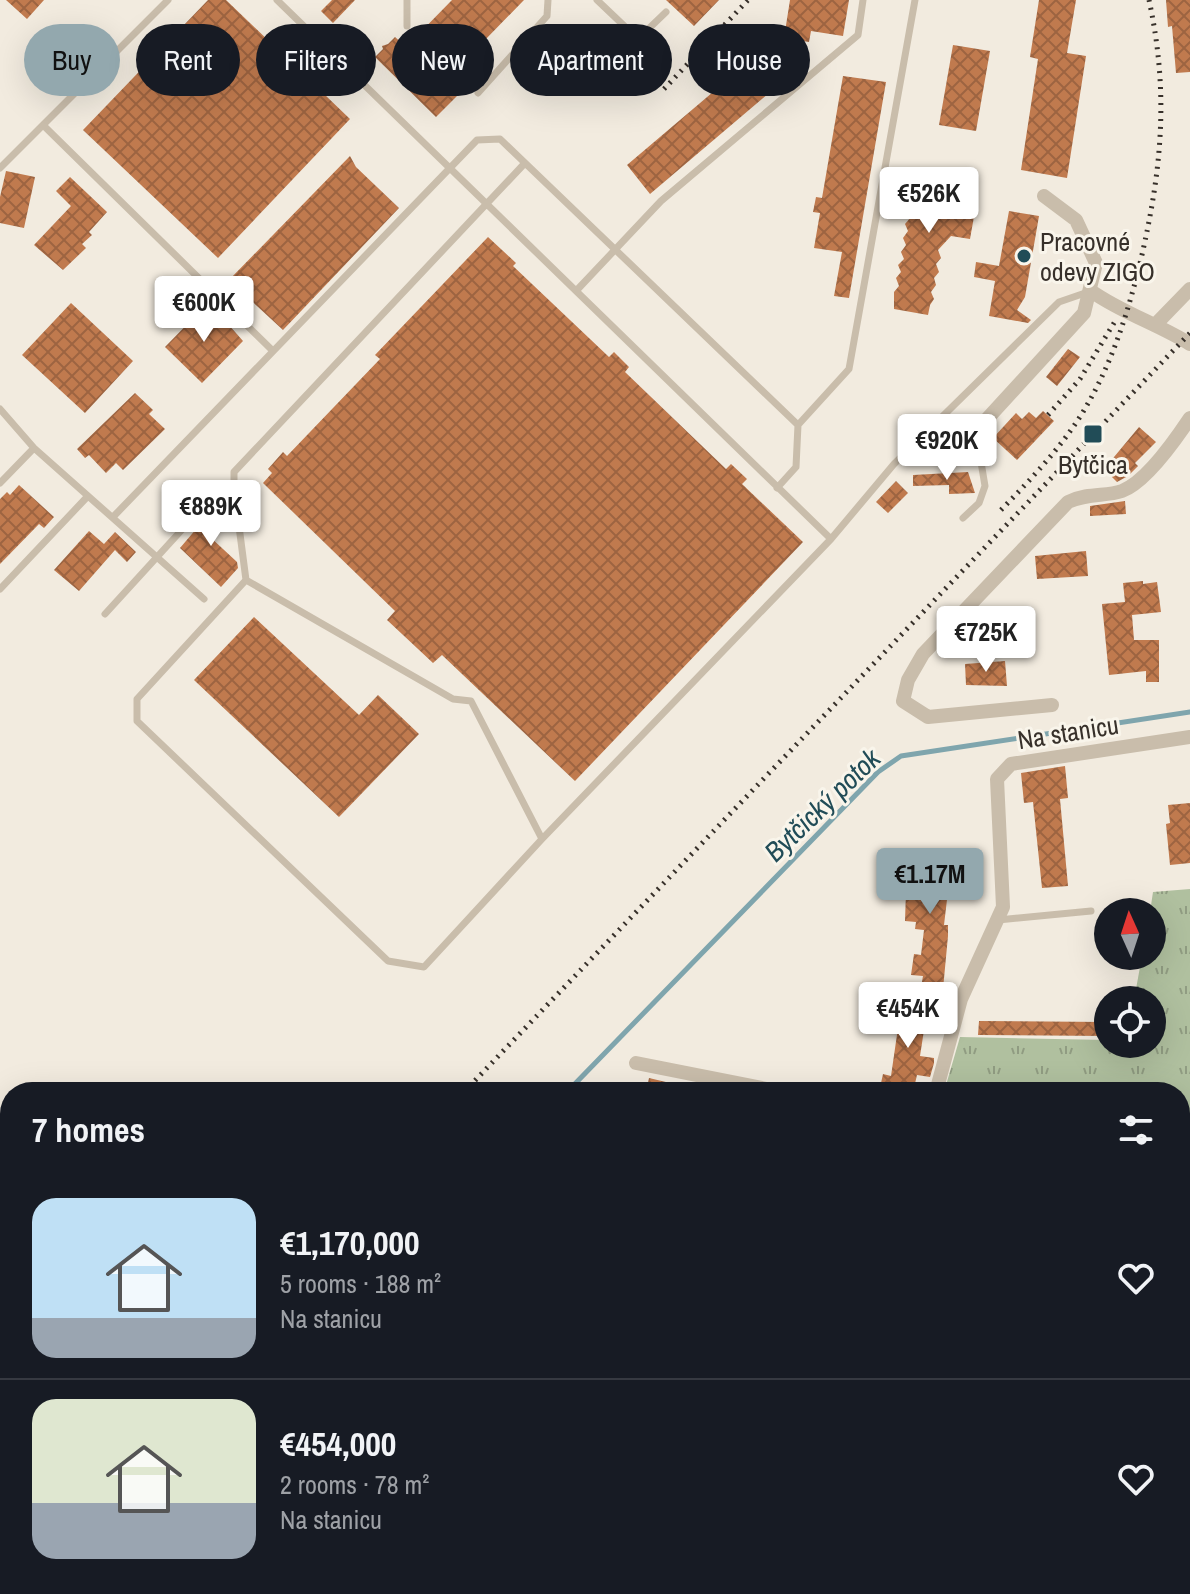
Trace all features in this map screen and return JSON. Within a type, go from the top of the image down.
[{"type":"street","points":[[987,419],[1084,313],[1091,291],[1096,263],[1076,220],[1044,196]]},
{"type":"street","points":[[1155,325],[1190,289]]},
{"type":"street","points":[[1091,291],[1120,311],[1190,344]]},
{"type":"street","name":"Na stanicu","points":[[1052,705],[928,717],[903,701],[908,680],[923,654],[1068,502],[1083,495],[1121,492],[1140,481],[1190,418]]},
{"type":"street","name":"Na stanicu","points":[[939,1082],[961,999],[1003,907],[997,779],[1011,764],[1190,737]]},
{"type":"street","points":[[636,1063],[727,1082]]},
{"type":"street","points":[[698,1082],[699,1077]]},
{"type":"lane","points":[[0,168],[168,0]]},
{"type":"lane","points":[[277,0],[831,539]]},
{"type":"lane","points":[[407,0],[407,24]]},
{"type":"lane","points":[[494,75],[547,16],[548,0]]},
{"type":"lane","points":[[597,0],[638,39],[666,12]]},
{"type":"lane","points":[[576,291],[661,201],[858,35],[863,0]]},
{"type":"lane","points":[[777,488],[796,467],[798,425],[849,369],[915,0]]},
{"type":"lane","points":[[43,125],[273,351]]},
{"type":"lane","points":[[113,517],[477,140],[500,139],[798,425]]},
{"type":"lane","points":[[525,163],[234,472],[246,580],[137,699],[137,721],[388,961],[424,967],[542,839],[831,539],[894,464],[1059,302],[1091,291]]},
{"type":"lane","points":[[0,409],[34,448],[204,599]]},
{"type":"lane","points":[[963,518],[979,503],[985,486],[977,438],[987,419]]},
{"type":"lane","points":[[938,421],[977,438]]},
{"type":"lane","points":[[0,483],[34,448]]},
{"type":"lane","points":[[0,589],[88,496]]},
{"type":"lane","points":[[105,614],[199,511]]},
{"type":"lane","points":[[246,580],[453,699],[471,701],[542,839]]},
{"type":"lane","points":[[996,920],[1091,911]]},
{"type":"green space","points":[[1190,889],[1190,1082],[947,1082],[960,1037],[1094,1040],[1094,1058],[1166,1058],[1166,986],[1137,986],[1139,970],[1166,970],[1166,898],[1152,898],[1153,892]]},
{"type":"building","points":[[6,0],[44,0],[27,19]]},
{"type":"building","points":[[208,0],[226,0],[256,29],[256,96],[326,96],[350,119],[218,258],[83,130],[116,96],[120,96],[120,92],[136,75],[136,96],[240,96],[240,24],[185,24]]},
{"type":"building","points":[[332,0],[355,0],[333,23],[321,11]]},
{"type":"building","points":[[452,0],[524,0],[494,31],[494,24],[429,24]]},
{"type":"building","points":[[666,0],[719,0],[696,24],[692,24]]},
{"type":"building","points":[[790,0],[849,0],[843,36],[811,31],[810,36],[810,24],[786,24]]},
{"type":"building","points":[[1039,0],[1076,0],[1067,53],[1086,56],[1067,178],[1021,170],[1038,59],[1030,57]]},
{"type":"building","points":[[1166,0],[1190,0],[1190,72],[1176,73],[1172,26],[1168,27]]},
{"type":"building","points":[[392,40],[392,74],[376,58],[382,46]]},
{"type":"building","points":[[953,45],[990,51],[976,131],[939,125]]},
{"type":"building","points":[[843,76],[886,82],[849,298],[834,296],[842,252],[814,248],[820,213],[813,212],[816,197],[822,198]]},
{"type":"building","points":[[415,96],[457,96],[436,117]]},
{"type":"building","points":[[708,96],[766,96],[650,194],[627,165]]},
{"type":"building","points":[[350,156],[356,167],[399,208],[283,330],[229,280]]},
{"type":"building","points":[[909,167],[963,176],[957,208],[975,211],[970,239],[951,236],[938,250],[941,258],[936,264],[939,272],[934,278],[936,285],[931,292],[934,299],[928,315],[894,309],[894,292],[899,286],[896,278],[901,272],[898,265],[904,259],[901,252],[906,245],[903,238],[908,231],[905,224],[911,217],[908,209],[913,203],[908,188],[905,188]]},
{"type":"building","points":[[6,171],[35,177],[24,228],[0,223],[0,197]]},
{"type":"building","points":[[70,177],[107,212],[82,244],[86,248],[63,270],[34,245],[71,206],[56,191]]},
{"type":"building","points":[[1009,211],[1039,216],[1025,297],[1017,310],[1031,320],[1028,323],[989,316],[995,281],[974,277],[976,262],[999,266]]},
{"type":"building","points":[[488,237],[516,263],[513,266],[609,357],[614,352],[629,367],[625,372],[726,469],[731,464],[747,479],[742,484],[803,542],[575,781],[442,655],[433,663],[387,620],[395,611],[263,483],[272,473],[268,469],[283,452],[287,456],[380,359],[375,355]]},
{"type":"building","points":[[71,303],[133,361],[85,413],[22,355]]},
{"type":"building","points":[[206,305],[218,317],[220,315],[243,341],[202,383],[165,347]]},
{"type":"building","points":[[1068,349],[1080,357],[1057,386],[1046,377]]},
{"type":"building","points":[[135,393],[153,410],[149,414],[165,429],[123,470],[116,463],[106,473],[89,455],[85,458],[77,449]]},
{"type":"building","points":[[1043,411],[1054,421],[1017,460],[993,438],[1016,413],[1022,419],[1029,412],[1036,418]]},
{"type":"building","points":[[1139,427],[1156,442],[1135,463],[1138,466],[1117,482],[1104,469]]},
{"type":"building","points":[[968,472],[975,493],[949,494],[949,485],[913,486],[913,475]]},
{"type":"building","points":[[896,481],[908,493],[888,513],[876,502]]},
{"type":"building","points":[[19,485],[54,517],[44,528],[39,524],[0,564],[0,499],[7,492],[10,495]]},
{"type":"building","points":[[220,501],[230,511],[209,536],[237,562],[238,568],[221,587],[180,548]]},
{"type":"building","points":[[1125,501],[1126,514],[1090,516],[1090,506]]},
{"type":"building","points":[[89,531],[104,544],[115,532],[136,552],[127,562],[115,550],[79,591],[54,570]]},
{"type":"building","points":[[1086,551],[1088,576],[1037,579],[1035,556]]},
{"type":"building","points":[[1143,581],[1143,584],[1157,582],[1161,612],[1132,615],[1134,640],[1159,640],[1159,682],[1146,682],[1146,671],[1109,675],[1102,604],[1125,602],[1123,583]]},
{"type":"building","points":[[254,617],[359,715],[378,695],[419,734],[339,817],[194,680]]},
{"type":"building","points":[[1005,661],[1007,686],[966,685],[965,664]]},
{"type":"building","points":[[1065,766],[1068,798],[1060,799],[1068,886],[1042,888],[1033,802],[1024,803],[1021,773]]},
{"type":"building","points":[[1190,803],[1190,863],[1170,865],[1166,824],[1170,823],[1168,805]]},
{"type":"building","points":[[907,861],[953,865],[952,879],[967,880],[966,893],[948,891],[943,989],[921,987],[923,976],[911,975],[914,954],[921,955],[924,930],[915,929],[916,922],[905,921]]},
{"type":"building","points":[[893,1000],[917,1003],[915,1013],[930,1016],[928,1031],[924,1030],[920,1056],[934,1058],[930,1077],[917,1075],[915,1082],[881,1082],[883,1074],[891,1076],[899,1021],[890,1020]]},
{"type":"building","points":[[979,1021],[1094,1022],[1094,1036],[978,1035]]},
{"type":"waterway","name":"Bytčický potok","points":[[577,1082],[878,772],[901,756],[1190,712]]},
{"type":"railway","points":[[672,81],[748,0]]},
{"type":"railway","points":[[1001,510],[1055,451],[1083,412],[1111,357],[1131,299],[1154,193],[1160,130],[1159,66],[1149,0]]},
{"type":"railway","points":[[1048,415],[1080,379],[1117,318]]},
{"type":"railway","points":[[474,1082],[1190,333]]},
{"type":"place","name":"Pracovné odevy ZIGO","points":[[1024,256]]},
{"type":"place","name":"Bytčica","points":[[1093,434]]}]
